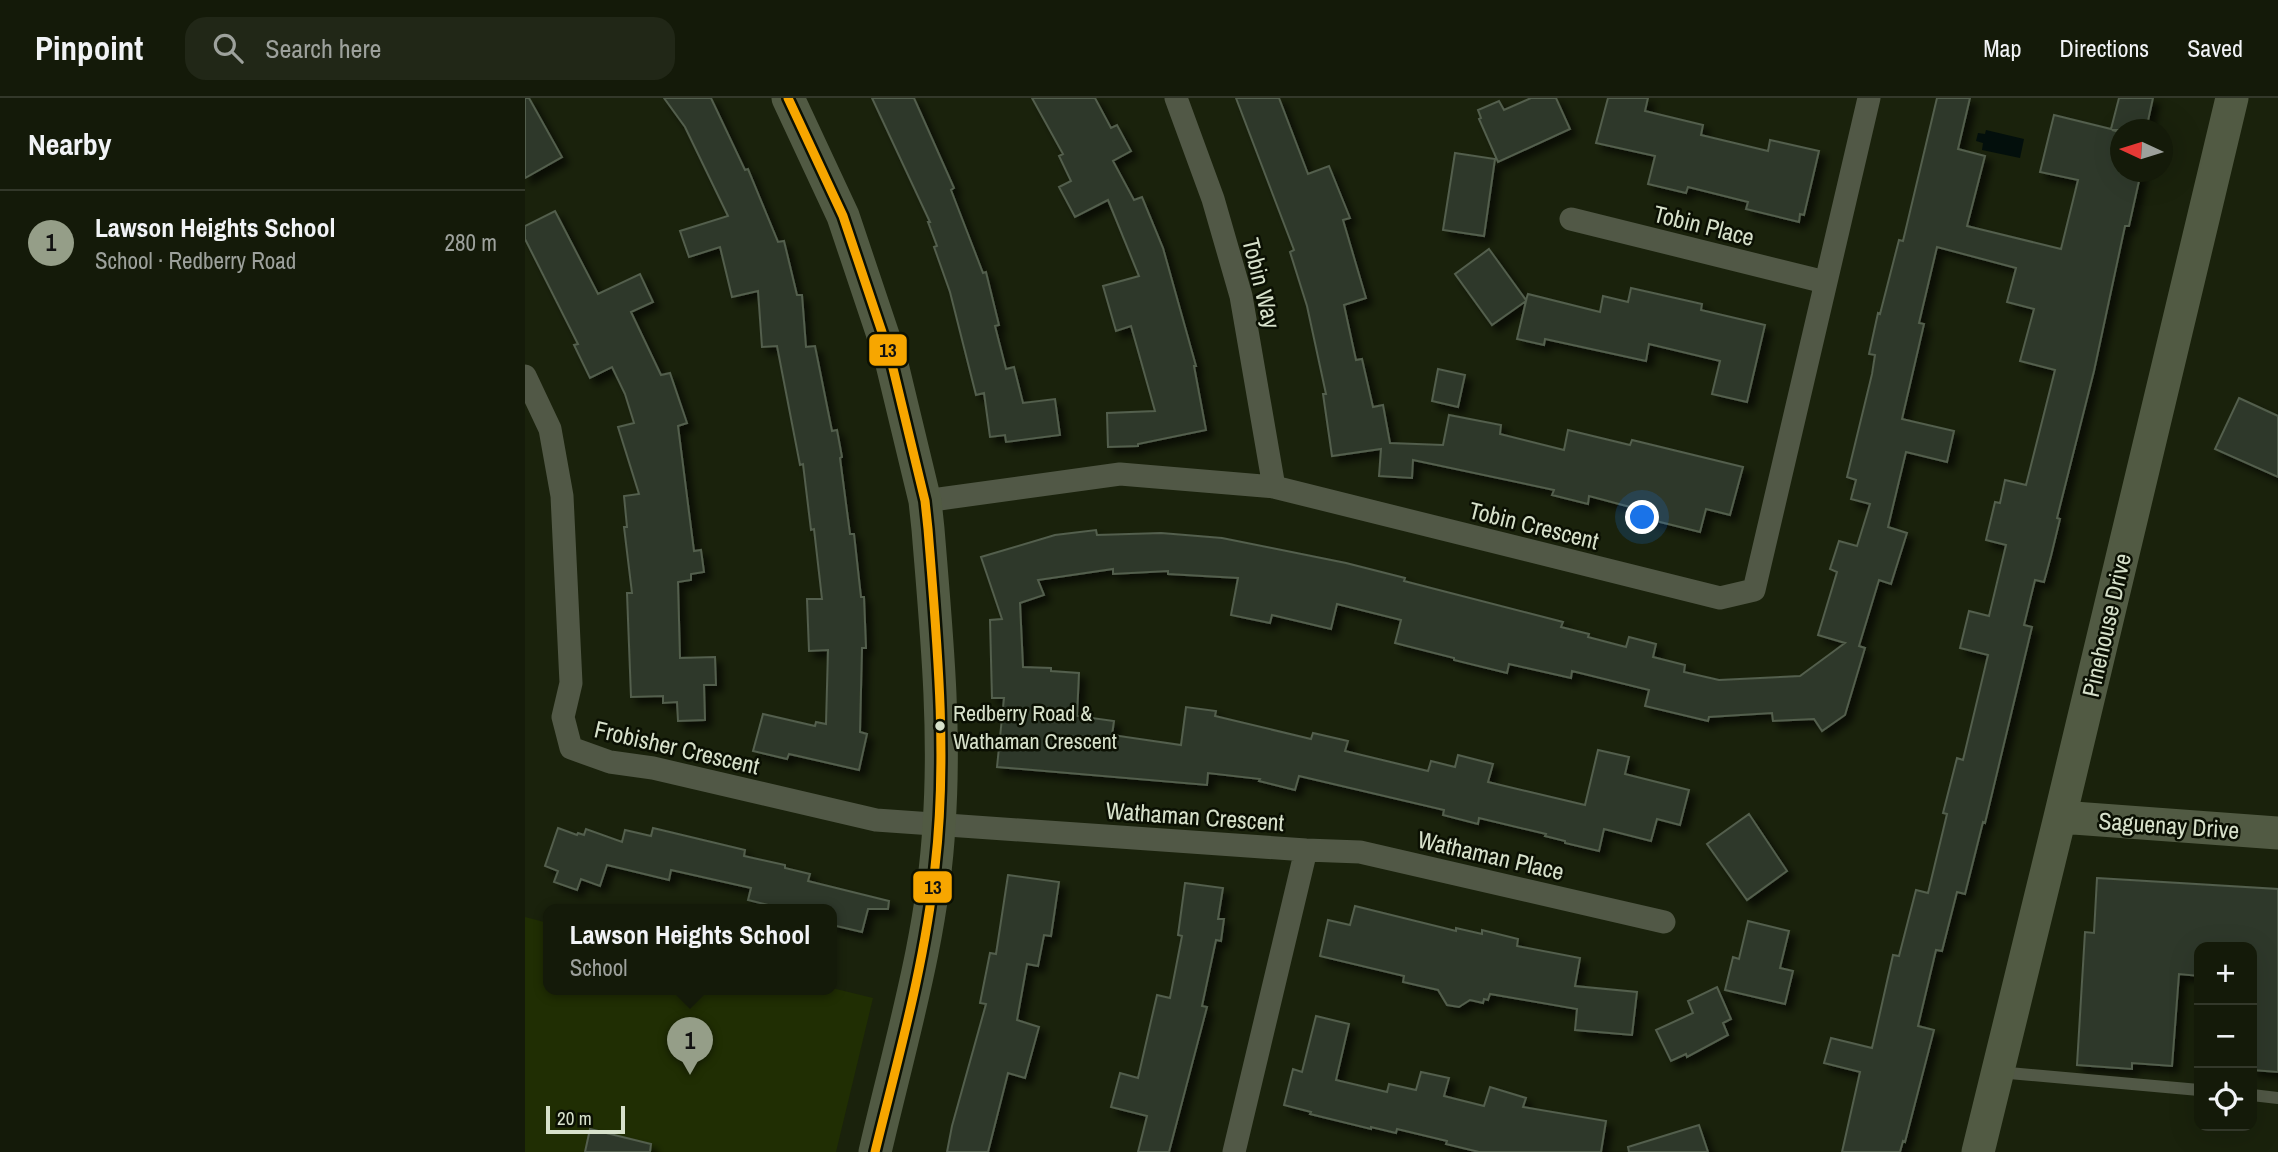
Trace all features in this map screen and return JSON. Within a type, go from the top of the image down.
[{"type":"street","points":[[788,98],[842,216],[890,356],[925,501],[942,700],[940,824],[923,949],[875,1152]]},
{"type":"street","name":"Tobin Way","points":[[1176,98],[1213,199],[1241,296],[1274,487]]},
{"type":"street","name":"Tobin Crescent","points":[[925,501],[1120,474],[1274,487],[1720,598],[1754,590],[1869,98]]},
{"type":"street","name":"Pinehouse Drive","points":[[1978,1152],[2232,98]]},
{"type":"street","name":"Tobin Place","points":[[1571,219],[1825,282]]},
{"type":"street","name":"Frobisher Crescent","points":[[525,376],[550,429],[562,496],[571,683],[563,717],[571,748],[610,762],[653,768],[876,820],[940,824]]},
{"type":"street","name":"Saguenay Drive","points":[[2060,817],[2278,833]]},
{"type":"street","name":"Wathaman Crescent","points":[[940,824],[1306,850],[1234,1152]]},
{"type":"street","name":"Wathaman Place","points":[[1306,850],[1360,852],[1664,922]]},
{"type":"lane","points":[[1998,1072],[2194,1090]]},
{"type":"lane","points":[[2257,1096],[2278,1098]]},
{"type":"shaded area","points":[[1986,130],[2024,139],[2020,158],[1982,150],[1983,143],[1976,141],[1978,133],[1985,134]]},
{"type":"shaded area","points":[[525,917],[543,922],[543,995],[837,995],[837,989],[873,998],[836,1152],[525,1152]]},
{"type":"building","points":[[525,98],[529,98],[562,157],[525,178]]},
{"type":"building","points":[[664,98],[711,98],[745,170],[748,169],[778,242],[784,241],[797,295],[802,295],[806,347],[815,346],[832,431],[837,430],[850,534],[854,534],[861,597],[864,597],[866,648],[862,648],[860,732],[867,734],[859,770],[789,754],[787,759],[753,751],[763,714],[815,726],[816,722],[826,724],[828,650],[809,651],[807,599],[822,599],[814,529],[811,530],[803,464],[800,465],[777,346],[762,347],[758,291],[732,297],[720,247],[689,257],[680,231],[728,216],[685,127]]},
{"type":"building","points":[[872,98],[914,98],[954,188],[951,190],[983,273],[986,272],[1006,369],[1014,367],[1023,403],[1055,399],[1060,435],[1006,442],[1005,435],[990,437],[984,393],[976,395],[950,292],[934,247],[937,246],[930,222]]},
{"type":"building","points":[[1032,98],[1095,98],[1111,128],[1117,125],[1131,151],[1113,161],[1134,200],[1142,197],[1163,248],[1196,366],[1206,430],[1138,446],[1108,447],[1107,413],[1155,411],[1131,326],[1116,331],[1103,286],[1139,276],[1108,200],[1075,217],[1059,187],[1071,181],[1059,156],[1063,154]]},
{"type":"building","points":[[1236,98],[1279,98],[1308,174],[1329,166],[1350,218],[1343,220],[1366,298],[1344,305],[1356,360],[1362,359],[1373,407],[1383,405],[1390,443],[1443,445],[1449,415],[1501,425],[1500,434],[1564,450],[1568,430],[1630,445],[1632,440],[1743,467],[1730,515],[1706,509],[1700,532],[1632,515],[1634,508],[1589,496],[1588,504],[1552,495],[1554,490],[1413,460],[1412,478],[1379,476],[1381,449],[1332,456],[1323,394],[1326,394],[1307,306],[1290,252],[1294,250]]},
{"type":"building","points":[[1531,98],[1556,98],[1570,129],[1498,162],[1479,119],[1478,110],[1499,101],[1504,110]]},
{"type":"building","points":[[1608,98],[1648,98],[1645,111],[1703,125],[1701,135],[1768,151],[1770,140],[1819,151],[1804,215],[1800,214],[1799,222],[1746,209],[1748,202],[1688,187],[1686,193],[1648,184],[1655,156],[1596,143]]},
{"type":"building","points":[[1937,98],[1970,98],[1958,149],[1985,156],[1967,226],[2061,249],[2078,180],[2040,172],[2054,115],[2110,129],[2110,182],[2139,182],[2129,226],[2125,226],[2094,371],[2057,518],[2060,519],[2051,556],[2044,582],[2035,580],[2024,625],[2032,627],[1985,823],[1983,822],[1965,894],[1957,892],[1942,951],[1936,950],[1918,1026],[1934,1030],[1905,1142],[1903,1141],[1900,1152],[1842,1152],[1860,1072],[1824,1063],[1831,1038],[1872,1048],[1893,955],[1899,956],[1916,890],[1928,893],[1947,814],[1943,813],[1957,758],[1963,760],[1988,655],[1960,648],[1969,611],[1989,616],[2006,545],[1986,540],[1995,502],[2000,503],[2005,480],[2026,485],[2055,370],[2020,361],[2034,309],[2007,302],[2016,268],[1937,247],[1919,323],[1924,324],[1902,419],[1954,431],[1947,462],[1906,452],[1888,527],[1907,533],[1891,584],[1879,580],[1859,646],[1865,648],[1845,715],[1822,731],[1814,719],[1773,721],[1772,713],[1709,717],[1708,721],[1645,706],[1649,690],[1572,671],[1571,678],[1509,664],[1507,673],[1454,660],[1395,643],[1401,620],[1337,604],[1331,629],[1272,615],[1270,623],[1231,615],[1238,578],[1168,574],[1168,571],[1113,574],[1113,569],[1038,580],[1044,595],[1020,603],[1023,667],[1079,673],[1077,716],[1114,721],[1112,735],[1181,745],[1186,707],[1216,711],[1215,716],[1311,739],[1313,733],[1348,741],[1345,751],[1428,771],[1431,761],[1455,767],[1458,755],[1493,764],[1488,782],[1585,805],[1598,750],[1629,757],[1625,774],[1689,790],[1680,825],[1657,819],[1651,841],[1604,829],[1599,851],[1565,843],[1545,836],[1546,834],[1479,818],[1478,824],[1443,815],[1444,810],[1299,776],[1295,790],[1259,781],[1260,779],[1208,773],[1207,785],[997,767],[1004,698],[992,698],[990,620],[1002,619],[981,557],[1055,535],[1096,530],[1097,535],[1161,533],[1222,538],[1346,563],[1405,578],[1404,581],[1563,622],[1561,627],[1626,647],[1629,637],[1656,644],[1653,657],[1685,665],[1684,672],[1719,680],[1800,676],[1845,643],[1818,635],[1837,572],[1830,569],[1839,541],[1857,546],[1870,504],[1851,499],[1856,480],[1847,477],[1872,374],[1875,355],[1869,354],[1878,313],[1880,314],[1899,240],[1903,241]]},
{"type":"building","points":[[2119,98],[2153,98],[2148,119],[2114,119]]},
{"type":"building","points":[[1455,153],[1495,159],[1484,236],[1443,230]]},
{"type":"building","points":[[555,211],[598,294],[640,274],[653,302],[631,312],[661,375],[670,373],[687,423],[678,426],[694,551],[701,550],[704,572],[691,574],[691,580],[678,582],[680,658],[715,657],[716,685],[704,685],[705,720],[678,721],[677,702],[663,703],[663,696],[631,697],[627,593],[632,593],[624,527],[627,527],[624,496],[639,494],[618,427],[634,423],[625,394],[612,367],[590,378],[574,345],[578,344],[525,239],[525,226]]},
{"type":"building","points":[[1489,249],[1526,300],[1528,294],[1600,312],[1603,296],[1628,302],[1631,288],[1702,304],[1701,310],[1765,325],[1747,402],[1712,394],[1720,361],[1649,344],[1646,361],[1545,339],[1544,345],[1517,339],[1526,301],[1492,325],[1455,274]]},
{"type":"building","points":[[1438,369],[1465,375],[1458,407],[1432,401]]},
{"type":"building","points":[[2239,398],[2278,416],[2278,477],[2215,449]]},
{"type":"building","points":[[1749,814],[1787,871],[1747,900],[1707,844]]},
{"type":"building","points":[[558,828],[577,835],[584,835],[586,829],[622,842],[625,830],[651,836],[653,828],[745,850],[744,856],[785,865],[785,868],[810,874],[808,881],[889,901],[888,909],[868,909],[862,932],[837,926],[837,904],[764,904],[748,900],[751,888],[671,870],[669,880],[607,865],[600,886],[581,879],[577,890],[554,882],[558,871],[545,866]]},
{"type":"building","points":[[1008,875],[1059,882],[1051,936],[1044,935],[1038,966],[1027,964],[1017,1020],[1039,1027],[1025,1078],[1008,1073],[988,1152],[947,1152],[986,1004],[980,1003],[990,953],[996,954]]},
{"type":"building","points":[[2097,878],[2278,889],[2278,1072],[2257,1070],[2257,942],[2194,942],[2194,976],[2179,974],[2172,1066],[2132,1063],[2132,1069],[2077,1065],[2085,932],[2094,933]]},
{"type":"building","points":[[1185,883],[1223,888],[1218,919],[1224,919],[1221,941],[1216,940],[1202,1006],[1207,1007],[1169,1152],[1138,1152],[1147,1116],[1111,1107],[1120,1073],[1138,1078],[1157,995],[1170,998],[1182,936],[1178,935]]},
{"type":"building","points":[[1355,906],[1456,931],[1456,928],[1482,934],[1482,930],[1518,939],[1517,946],[1580,958],[1575,986],[1637,992],[1632,1035],[1575,1030],[1577,1009],[1490,994],[1488,1000],[1484,999],[1483,1003],[1470,1000],[1459,1007],[1447,1005],[1438,990],[1403,982],[1404,976],[1320,956],[1328,920],[1350,925]]},
{"type":"building","points":[[1748,921],[1789,931],[1780,968],[1793,971],[1785,1004],[1725,990],[1733,957],[1739,959]]},
{"type":"building","points":[[1717,987],[1731,1019],[1723,1023],[1728,1035],[1687,1057],[1686,1054],[1671,1061],[1656,1030],[1693,1013],[1688,1001]]},
{"type":"building","points":[[1316,1016],[1349,1024],[1336,1080],[1387,1092],[1389,1084],[1416,1090],[1421,1072],[1449,1078],[1444,1096],[1484,1106],[1490,1087],[1526,1098],[1523,1107],[1606,1121],[1601,1152],[1479,1152],[1446,1144],[1447,1141],[1397,1129],[1396,1133],[1371,1129],[1284,1105],[1293,1069],[1302,1072]]},
{"type":"building","points":[[1699,1125],[1708,1152],[1629,1152],[1628,1147]]},
{"type":"building","points":[[590,1129],[651,1144],[650,1152],[585,1152]]},
{"type":"transit line","name":"13","points":[[788,98],[843,216],[890,356],[925,501],[935,613],[941,740],[935,867],[918,975],[875,1152]]},
{"type":"place","name":"Redberry Road & Wathaman Crescent","points":[[940,726]]},
{"type":"place","name":"Lawson Heights School","points":[[690,1075]]}]
